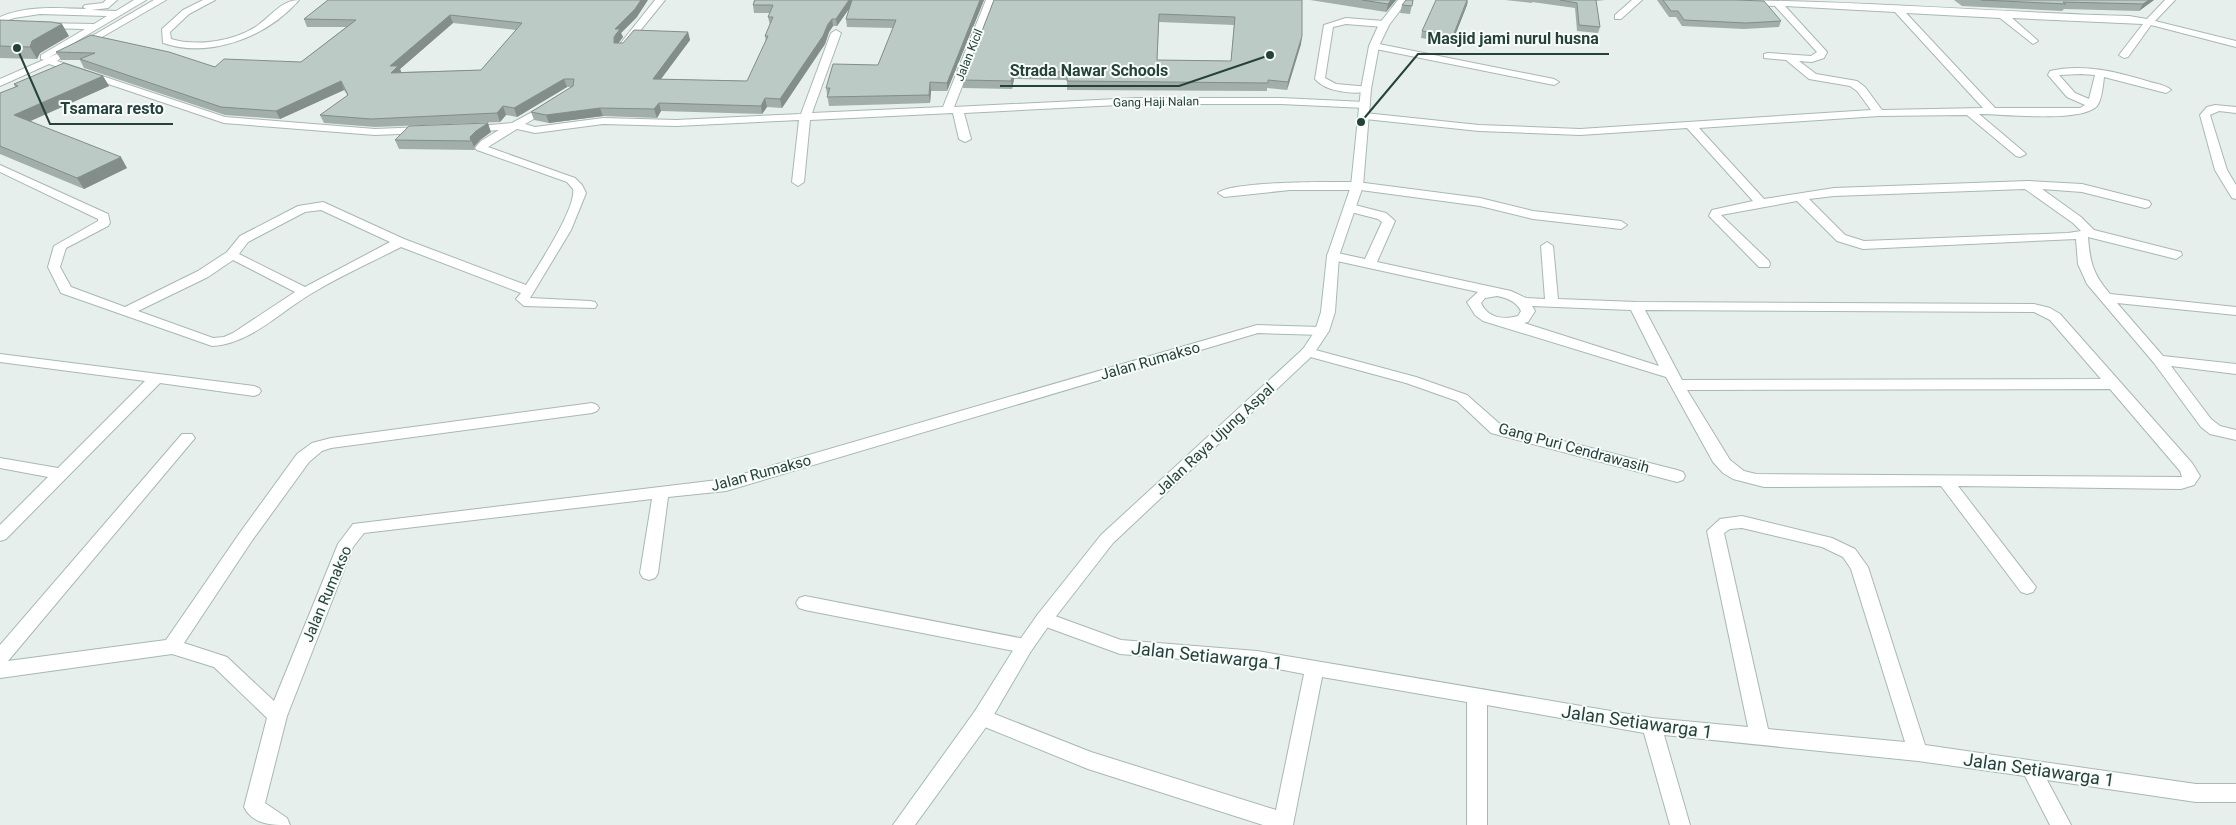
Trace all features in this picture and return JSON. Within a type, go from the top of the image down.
[{"type":"street","points":[[49,0],[40,6],[97,7],[105,6],[112,0]]},
{"type":"street","points":[[47,59],[141,0]]},
{"type":"street","points":[[0,83],[109,31],[161,0]]},
{"type":"street","points":[[210,0],[186,12],[165,31],[166,41],[173,44],[206,44],[236,41],[259,31],[294,0]]},
{"type":"street","points":[[621,48],[660,0]]},
{"type":"street","name":"Jalan Kicil","points":[[947,111],[991,0]]},
{"type":"street","name":"Jalan Raya Ujung Aspal","points":[[903,825],[982,717],[1025,646],[1107,539],[1308,352],[1322,331],[1328,312],[1333,256],[1357,186],[1366,89],[1374,46],[1384,24],[1403,0]]},
{"type":"street","points":[[1618,17],[1637,0]]},
{"type":"street","points":[[1715,0],[2120,19],[2149,22],[2236,44]]},
{"type":"street","points":[[2124,55],[2149,22],[2170,0]]},
{"type":"street","points":[[1768,56],[1812,59],[1820,56],[1822,52],[1777,3]]},
{"type":"street","points":[[1897,9],[1992,110]]},
{"type":"street","points":[[0,22],[7,15],[28,12],[118,14]]},
{"type":"street","points":[[2003,15],[2034,41]]},
{"type":"street","points":[[1366,89],[1332,86],[1323,83],[1320,78],[1330,25],[1346,21],[1384,24]]},
{"type":"street","points":[[0,22],[15,25]]},
{"type":"street","points":[[33,25],[97,27]]},
{"type":"street","points":[[798,182],[805,118],[836,33]]},
{"type":"street","points":[[1374,46],[1554,82]]},
{"type":"street","points":[[1788,57],[1813,77],[1853,84],[1861,89],[1878,113]]},
{"type":"street","points":[[47,59],[224,120],[375,132],[431,130]]},
{"type":"street","points":[[2100,74],[2093,104],[2071,95],[2053,75],[2059,72],[2100,74],[2130,79],[2166,90]]},
{"type":"street","points":[[556,101],[517,126],[485,143],[481,148],[572,180],[578,186],[580,193],[574,211],[523,299],[529,303],[590,305]]},
{"type":"street","name":"Gang Haji Nalan","points":[[459,129],[517,126],[535,130],[603,121],[676,123],[1138,101],[1281,101],[1479,128],[1571,132],[1878,113],[1992,110],[2071,113],[2083,111],[2093,104]]},
{"type":"street","points":[[2236,110],[2214,108],[2205,115],[2221,170],[2236,194]]},
{"type":"street","points":[[958,110],[965,139]]},
{"type":"street","points":[[1970,112],[2020,154]]},
{"type":"street","points":[[1691,126],[1761,203]]},
{"type":"street","points":[[0,168],[104,216],[104,223],[60,246],[54,267],[66,290],[212,342],[226,341],[305,292],[400,242]]},
{"type":"street","points":[[1764,264],[1715,216],[1716,213],[1761,203],[1834,192],[2028,185],[2082,188],[2145,204]]},
{"type":"street","points":[[2028,185],[2077,220],[2086,234],[2084,264],[2094,284],[2108,298],[2159,360],[2206,423],[2215,430],[2236,435]]},
{"type":"street","points":[[1224,192],[1288,186],[1357,186],[1480,202],[1533,215],[1621,225]]},
{"type":"street","points":[[1800,197],[1841,238],[1863,245],[2086,234],[2176,255]]},
{"type":"street","points":[[125,312],[203,274],[232,255],[244,239],[302,209],[323,206],[400,242],[529,291]]},
{"type":"street","points":[[1351,208],[1382,216],[1389,221],[1369,264]]},
{"type":"street","points":[[1547,246],[1552,302]]},
{"type":"street","points":[[232,255],[305,292]]},
{"type":"street","points":[[1333,256],[1511,295],[1523,302],[1636,306],[2034,308],[2045,311],[2055,318],[2192,476],[2188,481],[1764,481],[1739,477],[1728,470],[1719,458],[1636,306]]},
{"type":"street","points":[[1496,292],[1481,295],[1474,302],[1478,312],[1492,321],[1509,323],[1675,380],[2114,384]]},
{"type":"street","points":[[2108,298],[2236,311]]},
{"type":"street","points":[[1509,323],[1523,319],[1528,311],[1523,302]]},
{"type":"street","name":"Jalan Rumakso","points":[[280,825],[254,808],[277,716],[346,544],[359,528],[726,485],[1257,329],[1322,331]]},
{"type":"street","name":"Gang Puri Cendrawasih","points":[[1308,352],[1411,380],[1462,398],[1496,430],[1677,476]]},
{"type":"street","points":[[0,358],[254,391]]},
{"type":"street","points":[[2159,360],[2236,369]]},
{"type":"street","points":[[0,535],[157,378]]},
{"type":"street","points":[[172,647],[244,538],[303,458],[317,447],[331,443],[592,408]]},
{"type":"street","points":[[0,658],[187,438]]},
{"type":"street","points":[[0,464],[62,474]]},
{"type":"street","points":[[1945,480],[2027,587]]},
{"type":"street","points":[[649,573],[661,493]]},
{"type":"street","points":[[1760,738],[1715,530],[1726,523],[1742,522],[1826,542],[1849,553],[1859,567],[1918,752]]},
{"type":"street","points":[[805,603],[1025,646]]},
{"type":"street","name":"Jalan Setiawarga 1","points":[[1044,620],[1120,647],[1257,658],[1652,726],[1918,752],[2196,793],[2236,793]]},
{"type":"street","points":[[0,670],[172,647],[220,662],[277,716]]},
{"type":"street","points":[[982,717],[1088,760],[1283,823],[1314,669]]},
{"type":"street","points":[[1477,697],[1477,825]]},
{"type":"street","points":[[1652,726],[1680,825]]},
{"type":"street","points":[[2032,768],[2061,825]]},
{"type":"building","points":[[328,0],[641,0],[635,9],[615,29],[620,29],[614,37],[614,43],[623,43],[634,30],[688,32],[653,79],[747,81],[768,36],[765,36],[773,17],[768,17],[773,5],[753,5],[755,0],[849,0],[836,19],[832,19],[828,24],[823,36],[780,99],[765,98],[761,106],[659,103],[654,109],[600,108],[546,115],[531,112],[573,86],[574,79],[564,79],[514,108],[503,106],[497,113],[371,119],[320,115],[348,95],[341,81],[276,111],[221,107],[80,59],[95,53],[56,52],[91,35],[169,52],[215,67],[224,59],[301,62],[356,20],[304,19]],"holes":[[[450,15],[522,23],[481,70],[391,73],[398,66],[390,66]]]},
{"type":"building","points":[[852,0],[980,0],[947,83],[930,82],[929,95],[827,97],[830,88],[826,88],[833,64],[878,65],[896,20],[846,19]]},
{"type":"building","points":[[994,0],[1302,0],[1302,36],[1288,82],[1268,80],[1268,83],[1067,81],[1068,72],[1014,71],[1011,81],[963,80]],"holes":[[[1159,14],[1235,17],[1231,61],[1157,60]]]},
{"type":"building","points":[[1362,0],[1391,0],[1388,4]]},
{"type":"building","points":[[1406,0],[1413,0],[1412,6],[1402,5]]},
{"type":"building","points":[[1436,0],[1467,0],[1453,36],[1422,31]]},
{"type":"building","points":[[1560,0],[1596,0],[1600,27],[1579,25],[1577,3]]},
{"type":"building","points":[[1663,0],[1764,1],[1781,21],[1746,23],[1684,20],[1678,11],[1671,11]]},
{"type":"building","points":[[1981,0],[2149,0],[2143,4],[2063,2],[2066,4]]},
{"type":"building","points":[[0,20],[62,24],[32,41],[30,47],[0,46]]},
{"type":"building","points":[[64,63],[103,76],[14,115],[121,157],[77,178],[0,146],[0,93],[18,86],[14,84]]},
{"type":"building","points":[[488,123],[470,137],[471,141],[395,140],[409,126]]},
{"type":"place","name":"Tsamara resto","points":[[17,48]]},
{"type":"place","name":"Strada Nawar Schools","points":[[1270,55]]},
{"type":"place","name":"Masjid jami nurul husna","points":[[1361,122]]}]
